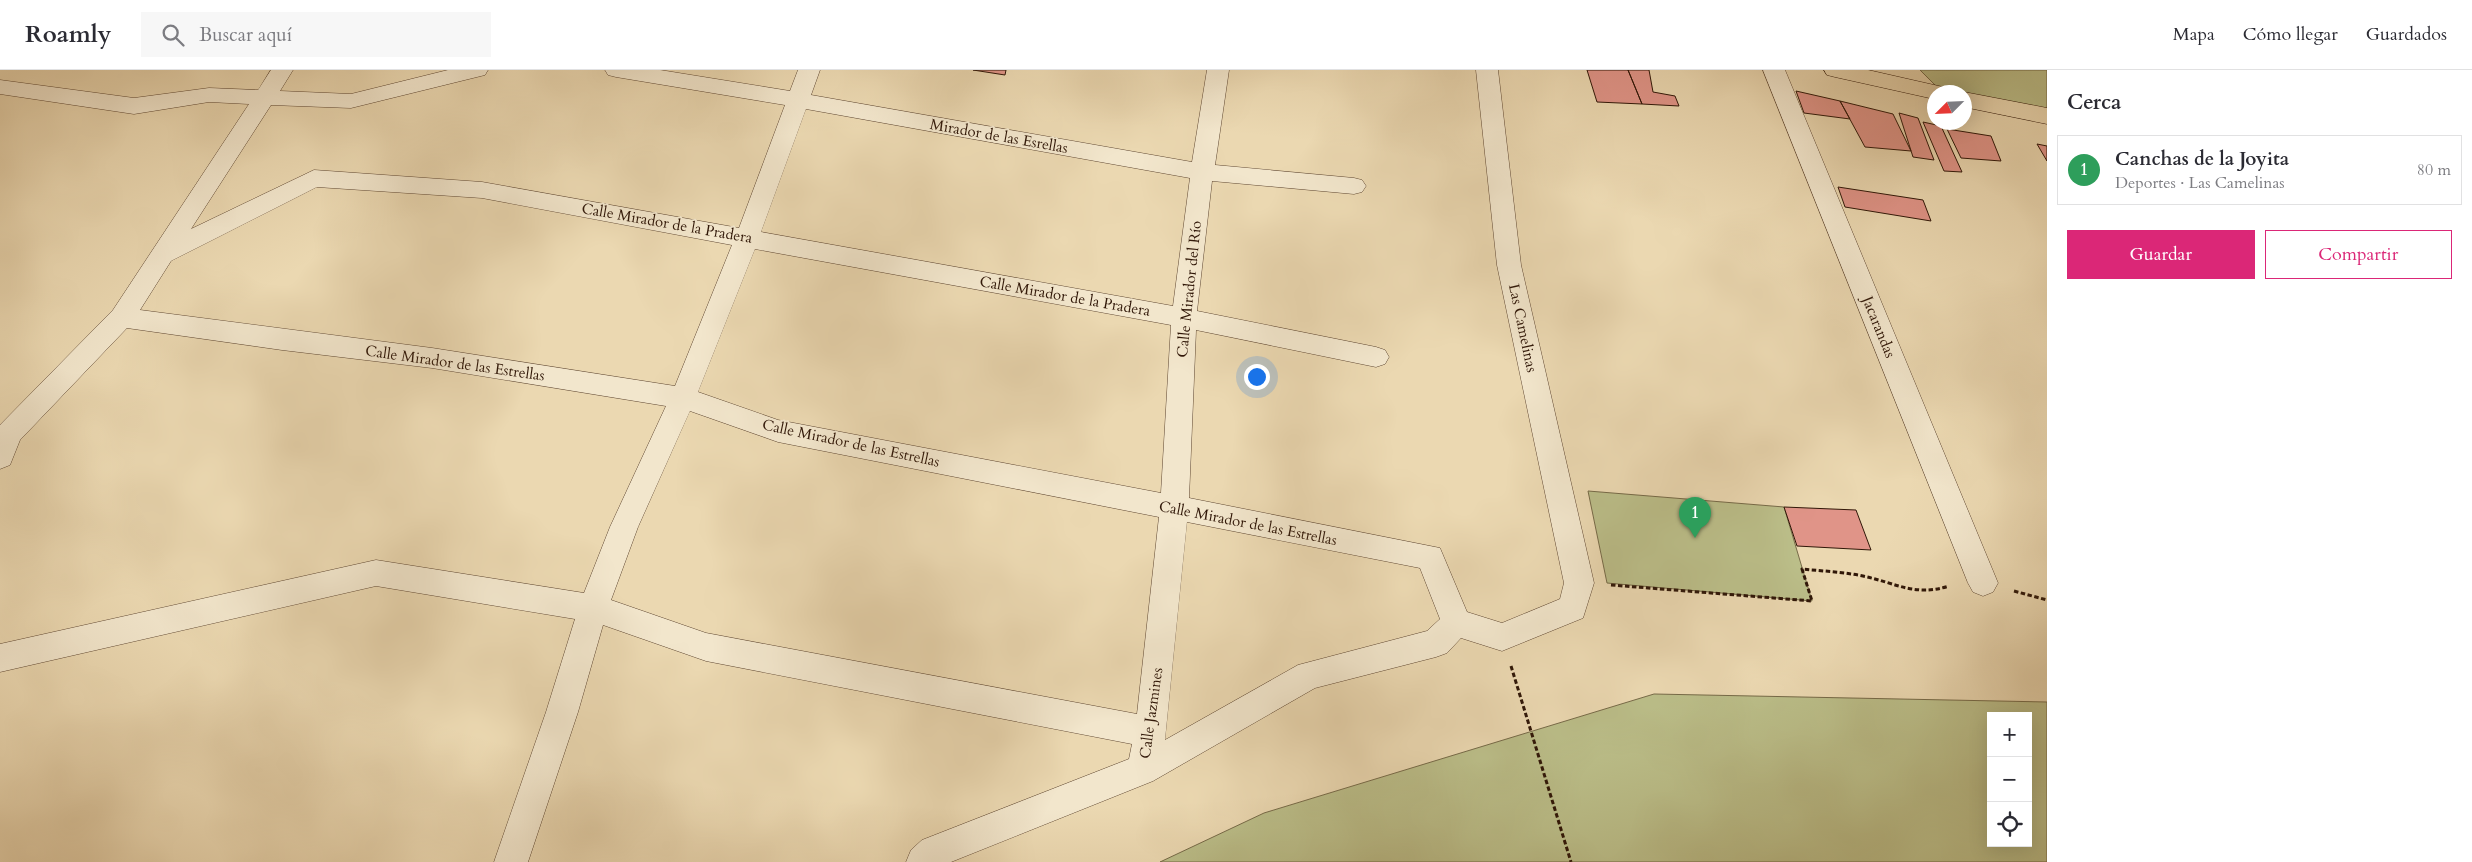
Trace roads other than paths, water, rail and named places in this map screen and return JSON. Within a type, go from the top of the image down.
[{"type":"main road","points":[[1835,70],[1927,90]]},
{"type":"main road","points":[[1972,101],[2047,116]]},
{"type":"street","points":[[0,457],[9,434],[122,316],[282,70]]},
{"type":"street","points":[[0,87],[134,106],[209,95],[351,101],[477,70]]},
{"type":"street","name":"Mirador de las Esrellas","points":[[616,70],[1202,172],[1354,186]]},
{"type":"street","points":[[511,862],[562,712],[593,608],[624,527],[683,398],[747,238],[797,100],[810,70]]},
{"type":"street","name":"Calle Mirador del Río","points":[[1174,509],[1184,318],[1202,172],[1218,70]]},
{"type":"street","name":"Las Camelinas","points":[[1456,623],[1502,637],[1573,608],[1579,583],[1509,266],[1487,70]]},
{"type":"street","name":"Jacarandas","points":[[1774,70],[1983,583]]},
{"type":"street","name":"Calle Mirador de la Pradera","points":[[163,254],[314,178],[482,190],[1184,318],[1376,357]]},
{"type":"street","name":"Calle Mirador de las Estrellas","points":[[122,316],[282,340],[432,358],[683,398],[778,431],[1430,557],[1456,623]]},
{"type":"street","name":"Calle Jazmines","points":[[923,862],[934,852],[1142,770],[1150,732],[1174,509]]},
{"type":"street","points":[[0,658],[376,573],[593,608],[706,647],[1150,732]]},
{"type":"street","points":[[1142,770],[1308,675],[1436,643],[1456,623]]},
{"type":"place","name":"Canchas de la Joyita","points":[[1695,538]]}]
